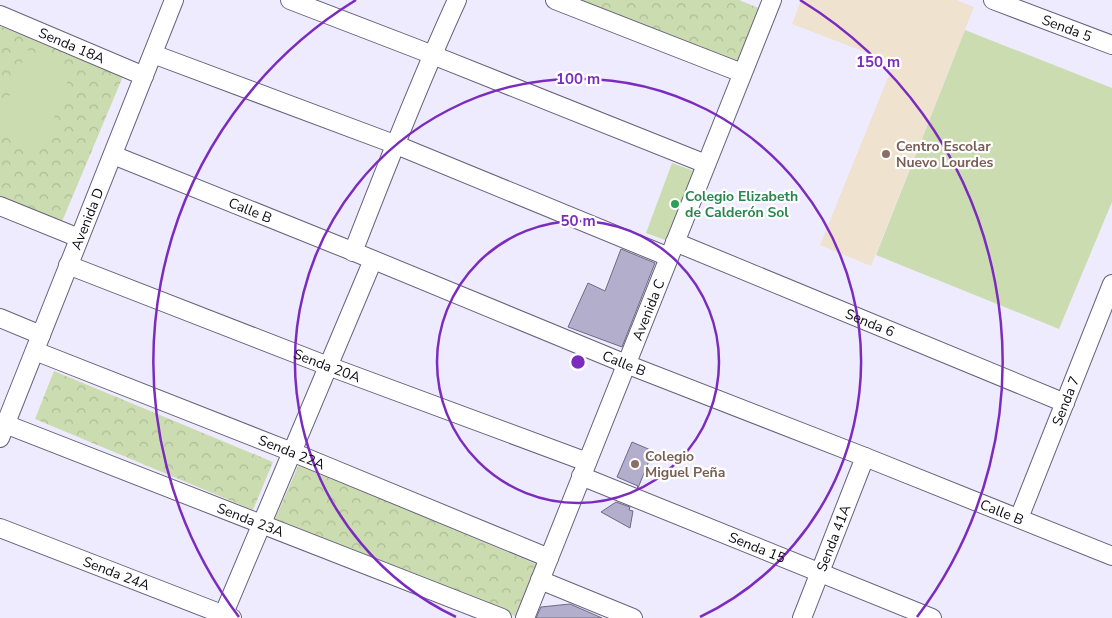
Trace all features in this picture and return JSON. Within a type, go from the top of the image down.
[{"type":"street","name":"Avenida D","points":[[2,428],[174,0]]},
{"type":"street","points":[[290,0],[706,164]]},
{"type":"street","points":[[353,252],[394,144],[457,0]]},
{"type":"street","points":[[554,0],[742,73]]},
{"type":"street","name":"Senda 5","points":[[993,0],[1112,45]]},
{"type":"street","name":"Avenida C","points":[[525,618],[742,73],[765,2]]},
{"type":"street","name":"Senda 18A","points":[[0,15],[144,76]]},
{"type":"street","name":"Senda 6","points":[[153,54],[672,250],[1065,403]]},
{"type":"street","name":"Calle B","points":[[113,155],[626,364],[1112,556]]},
{"type":"street","points":[[0,206],[79,238]]},
{"type":"street","points":[[226,617],[262,524],[373,260]]},
{"type":"street","name":"Senda 20A","points":[[68,265],[328,366],[584,469]]},
{"type":"street","name":"Senda 7","points":[[1019,518],[1112,284]]},
{"type":"street","name":"Senda 22A","points":[[0,318],[38,342],[292,452],[549,558]]},
{"type":"street","name":"Senda 23A","points":[[2,428],[262,524],[502,618]]},
{"type":"street","name":"Senda 41A","points":[[802,618],[865,457]]},
{"type":"street","name":"Senda 15","points":[[584,469],[820,572],[932,618]]},
{"type":"street","name":"Senda 24A","points":[[0,528],[226,617]]},
{"type":"street","points":[[540,580],[634,618]]},
{"type":"shaded area","name":"Centro Escolar Nuevo Lourdes","points":[[801,0],[956,0],[974,7],[871,266],[820,245],[894,63],[792,24]]},
{"type":"green space","points":[[571,0],[739,0],[761,9],[739,65]]},
{"type":"green space","points":[[0,26],[124,74],[61,224],[0,198]]},
{"type":"green space","points":[[965,30],[1112,88],[1112,202],[1059,329],[876,255]]},
{"type":"green space","points":[[27,50],[73,67],[42,150],[0,134],[0,120]]},
{"type":"green space","name":"Colegio Elizabeth de Calderón Sol","points":[[672,163],[705,175],[676,244],[646,233]]},
{"type":"green space","points":[[54,371],[273,462],[253,510],[35,419]]},
{"type":"green space","points":[[299,464],[536,564],[515,616],[275,519]]},
{"type":"building","points":[[621,249],[655,263],[622,347],[568,327],[588,283],[605,291]]},
{"type":"building","name":"Colegio Miguel Peña","points":[[632,442],[653,451],[638,488],[638,486],[617,477]]},
{"type":"building","points":[[616,502],[630,507],[629,510],[633,511],[630,528],[601,512]]},
{"type":"building","points":[[570,604],[602,618],[536,618],[541,607]]},
{"type":"place","name":"Centro Escolar Nuevo Lourdes","points":[[886,154]]},
{"type":"place","name":"Colegio Elizabeth de Calderón Sol","points":[[675,204]]},
{"type":"place","name":"Colegio Miguel Peña","points":[[635,464]]}]
